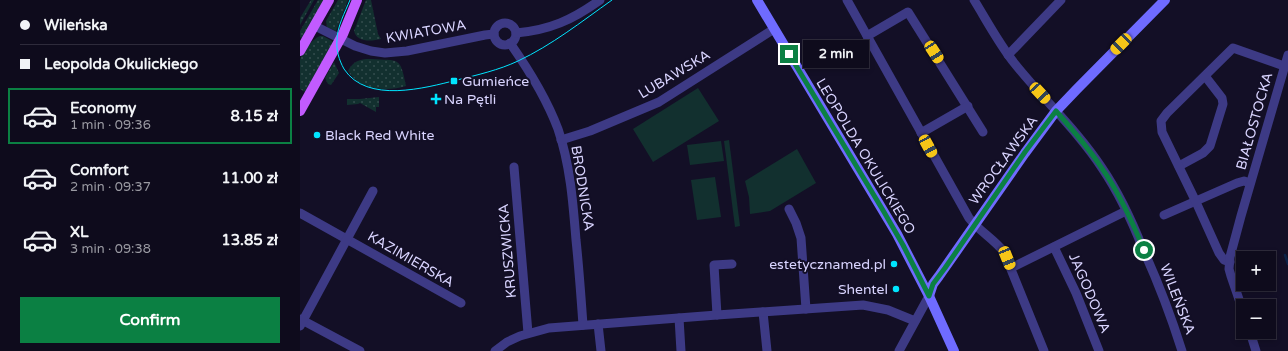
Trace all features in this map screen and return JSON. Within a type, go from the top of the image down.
[{"type":"main road","points":[[300,51],[329,0]]},
{"type":"main road","points":[[300,111],[340,39],[357,0]]},
{"type":"street","points":[[516,33],[540,30],[560,24],[580,14],[600,0]]},
{"type":"street","name":"LEOPOLDA OKULICKIEGO","points":[[757,0],[903,245],[929,296],[954,351]]},
{"type":"street","points":[[847,0],[957,198],[974,225],[1000,248],[1007,258],[1044,351]]},
{"type":"street","name":"WILEŃSKA","points":[[974,0],[1008,55],[1077,135],[1102,167],[1126,211],[1158,284],[1182,351]]},
{"type":"street","points":[[1008,55],[1061,0]]},
{"type":"street","name":"WROCŁAWSKA","points":[[929,296],[933,284],[1025,152],[1056,111],[1165,0]]},
{"type":"street","points":[[867,36],[908,12],[983,132]]},
{"type":"street","points":[[504,23],[512,26],[516,33],[514,40],[510,44],[506,45],[495,40],[494,34],[496,27],[500,24],[504,23]]},
{"type":"street","name":"KWIATOWA","points":[[315,26],[368,51],[391,53],[494,34]]},
{"type":"street","name":"LUBAWSKA","points":[[561,140],[590,131],[659,102],[774,29]]},
{"type":"street","name":"BRODNICKA","points":[[510,44],[542,92],[554,118],[561,140],[573,196],[583,325]]},
{"type":"street","name":"BIAŁOSTOCKA","points":[[1230,262],[1224,260],[1219,253],[1162,132],[1161,121],[1165,115],[1233,48],[1284,66]]},
{"type":"street","name":"BIAŁOSTOCKA","points":[[1239,299],[1231,276],[1230,262],[1236,231],[1288,55]]},
{"type":"street","points":[[1179,166],[1203,153],[1210,146],[1222,104],[1222,98],[1205,76]]},
{"type":"street","points":[[921,133],[968,106]]},
{"type":"street","name":"KRUSZWICKA","points":[[514,167],[528,333]]},
{"type":"street","name":"BIAŁOSTOCKA","points":[[1164,215],[1241,182],[1250,183]]},
{"type":"street","name":"KAZIMIERSKA","points":[[360,351],[301,322],[374,191]]},
{"type":"street","points":[[789,210],[796,223],[801,238],[806,309]]},
{"type":"street","points":[[1011,268],[1126,211]]},
{"type":"street","name":"KAZIMIERSKA","points":[[300,213],[461,303]]},
{"type":"street","name":"JAGODOWA","points":[[1054,247],[1076,293],[1099,351]]},
{"type":"street","points":[[717,315],[714,265],[732,264]]},
{"type":"street","points":[[899,351],[929,296]]},
{"type":"street","points":[[495,351],[514,339],[528,333],[549,328],[842,306],[871,306],[888,310],[915,321]]},
{"type":"street","points":[[763,312],[767,350]]},
{"type":"street","points":[[679,318],[681,351]]},
{"type":"street","points":[[598,324],[601,351]]},
{"type":"street","points":[[1252,339],[1256,351]]},
{"type":"green space","points":[[311,0],[314,0],[300,25],[300,18]]},
{"type":"green space","points":[[318,0],[324,0],[303,39],[300,37],[300,31]]},
{"type":"green space","points":[[338,0],[348,0],[336,31],[327,27],[326,21]]},
{"type":"green space","points":[[366,0],[371,0],[378,34],[381,39],[369,41],[361,39],[358,38],[354,31]]},
{"type":"green space","points":[[320,36],[323,36],[333,43],[305,92],[300,89],[300,60],[308,46]]},
{"type":"green space","points":[[370,59],[397,62],[402,69],[406,86],[382,89],[366,86],[353,77],[348,71],[357,61]]},
{"type":"green space","points":[[334,62],[339,73],[331,85],[328,84],[325,78]]},
{"type":"green space","points":[[698,88],[719,121],[653,162],[633,129]]},
{"type":"green space","points":[[379,97],[379,107],[376,107],[376,112],[360,103],[347,105],[347,99]]},
{"type":"green space","points":[[729,140],[740,226],[735,227],[724,141]]},
{"type":"green space","points":[[721,141],[724,161],[690,165],[687,145]]},
{"type":"green space","points":[[797,149],[816,183],[770,211],[750,214],[749,197],[745,181]]},
{"type":"green space","points":[[715,177],[721,217],[697,220],[691,180]]},
{"type":"waterway","points":[[1285,255],[1288,264]]},
{"type":"tram line","points":[[350,0],[337,35],[337,51],[344,69],[354,80],[367,87],[397,91],[429,87],[488,72],[511,64],[531,55],[555,40],[612,0]]},
{"type":"place","name":"Gumieńce","points":[[454,81]]},
{"type":"place","name":"Na Pętli","points":[[436,99]]},
{"type":"place","name":"Black Red White","points":[[317,135]]},
{"type":"place","name":"estetycznamed.pl","points":[[894,264]]},
{"type":"place","name":"Shentel","points":[[896,289]]},
{"type":"route","points":[[789,54],[884,212],[929,296],[933,284],[1025,152],[1056,111],[1102,167],[1144,250]]}]
